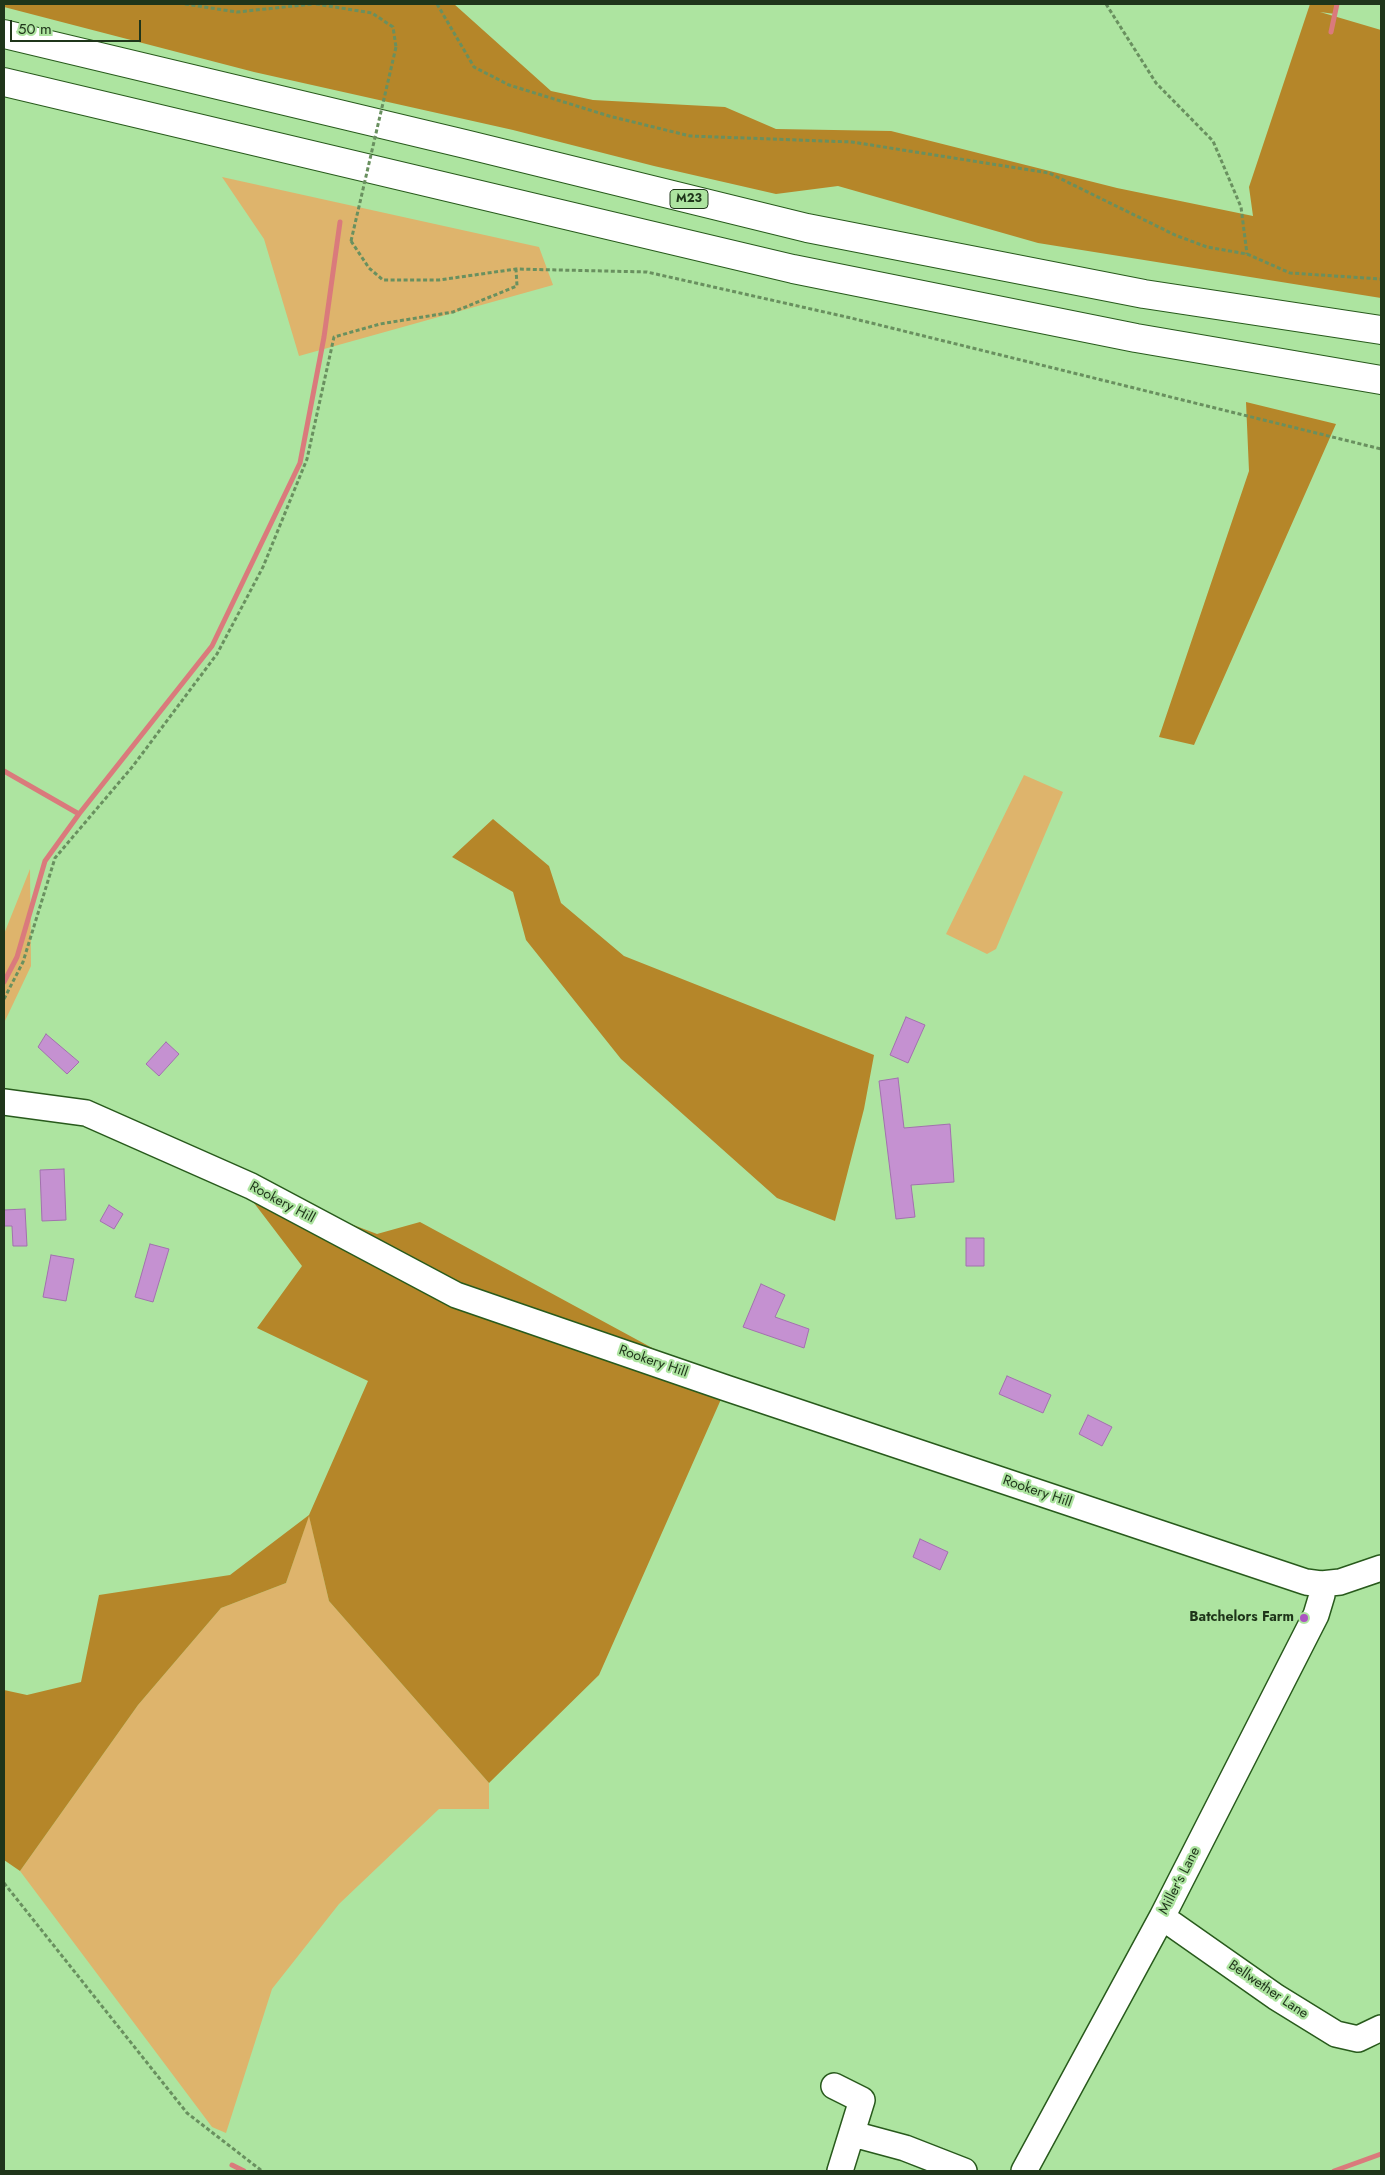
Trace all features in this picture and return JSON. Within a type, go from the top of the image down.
[{"type":"highway","name":"M23","points":[[4,34],[446,139],[807,228],[1144,294],[1381,330]]},
{"type":"highway","points":[[4,82],[793,269],[1136,338],[1381,380]]},
{"type":"street","name":"Rookery Hill","points":[[4,1102],[86,1113],[251,1186],[456,1295],[1297,1579],[1321,1584]]},
{"type":"street","points":[[1321,1584],[1340,1582],[1381,1568]]},
{"type":"street","name":"Miller's Lane","points":[[1024,2171],[1162,1918],[1316,1615],[1322,1595],[1321,1584]]},
{"type":"street","name":"Bellwether Lane","points":[[1162,1918],[1276,1997],[1336,2034],[1358,2039],[1381,2028]]},
{"type":"street","points":[[834,2086],[862,2100],[840,2171]]},
{"type":"street","points":[[853,2134],[905,2148],[964,2171]]},
{"type":"path","points":[[185,4],[237,12],[314,4],[372,13],[393,27],[396,46],[351,241],[369,268],[383,280],[439,280],[516,269],[647,272],[851,318],[1381,449]]},
{"type":"path","points":[[437,4],[474,67],[509,85],[600,113],[690,136],[852,142],[1049,173],[1175,235],[1207,247],[1247,254],[1290,273],[1381,279]]},
{"type":"path","points":[[1106,4],[1156,83],[1213,142],[1241,207],[1247,254]]},
{"type":"path","points":[[4,999],[24,962],[55,858],[133,766],[218,654],[263,567],[307,459],[334,337],[380,324],[453,312],[517,286],[516,269]]},
{"type":"path","points":[[4,1883],[187,2113],[262,2171]]},
{"type":"shaded area","points":[[4,4],[454,4],[551,91],[593,100],[725,107],[776,129],[891,131],[1117,188],[1253,216],[1249,187],[1310,4],[1337,4],[1335,14],[1320,12],[1381,30],[1381,298],[1038,243],[838,186],[776,194],[654,166],[513,130],[254,72],[4,7]]},
{"type":"shaded area","points":[[222,177],[539,247],[553,285],[299,356],[264,239]]},
{"type":"shaded area","points":[[1246,402],[1336,424],[1194,745],[1159,737],[1249,471]]},
{"type":"shaded area","points":[[1024,775],[1063,792],[996,949],[987,954],[946,934]]},
{"type":"shaded area","points":[[493,819],[549,866],[561,903],[624,956],[874,1055],[864,1109],[835,1221],[777,1198],[621,1059],[526,940],[513,892],[452,857]]},
{"type":"shaded area","points":[[30,869],[31,966],[4,1023],[4,934]]},
{"type":"shaded area","points":[[251,1186],[377,1234],[420,1222],[726,1388],[599,1675],[489,1783],[329,1601],[309,1516],[286,1583],[221,1608],[138,1705],[20,1871],[4,1860],[4,1690],[27,1695],[81,1682],[99,1595],[230,1575],[309,1515],[368,1381],[257,1328],[302,1266],[251,1199]]},
{"type":"shaded area","points":[[309,1515],[329,1601],[489,1783],[489,1809],[439,1809],[339,1904],[272,1989],[226,2133],[212,2127],[20,1871],[138,1705],[221,1608],[286,1583]]},
{"type":"building","points":[[906,1017],[925,1025],[908,1063],[890,1055]]},
{"type":"building","points":[[46,1034],[79,1062],[67,1074],[38,1047]]},
{"type":"building","points":[[166,1042],[179,1054],[159,1076],[146,1064]]},
{"type":"building","points":[[898,1078],[904,1128],[950,1124],[954,1182],[911,1185],[915,1217],[896,1219],[879,1081]]},
{"type":"building","points":[[64,1169],[66,1220],[42,1221],[40,1170]]},
{"type":"building","points":[[109,1205],[123,1214],[114,1229],[100,1221]]},
{"type":"building","points":[[25,1209],[27,1246],[13,1246],[12,1226],[4,1226],[4,1210]]},
{"type":"building","points":[[966,1238],[984,1238],[984,1266],[966,1266]]},
{"type":"building","points":[[150,1244],[169,1249],[153,1302],[135,1297]]},
{"type":"building","points":[[51,1255],[74,1259],[66,1301],[43,1297]]},
{"type":"building","points":[[761,1284],[785,1295],[775,1317],[809,1329],[804,1348],[743,1327]]},
{"type":"building","points":[[1007,1376],[1051,1395],[1043,1413],[999,1394]]},
{"type":"building","points":[[1088,1415],[1112,1427],[1102,1446],[1079,1434]]},
{"type":"building","points":[[920,1539],[948,1552],[940,1570],[913,1557]]},
{"type":"waterway","points":[[1331,32],[1337,4]]},
{"type":"waterway","points":[[79,814],[212,646],[300,463],[324,337],[340,222]]},
{"type":"waterway","points":[[4,771],[79,814],[45,861],[17,957],[4,982]]},
{"type":"waterway","points":[[1334,2171],[1381,2154]]},
{"type":"waterway","points":[[232,2165],[244,2171]]},
{"type":"place","name":"Batchelors Farm","points":[[1304,1618]]}]
